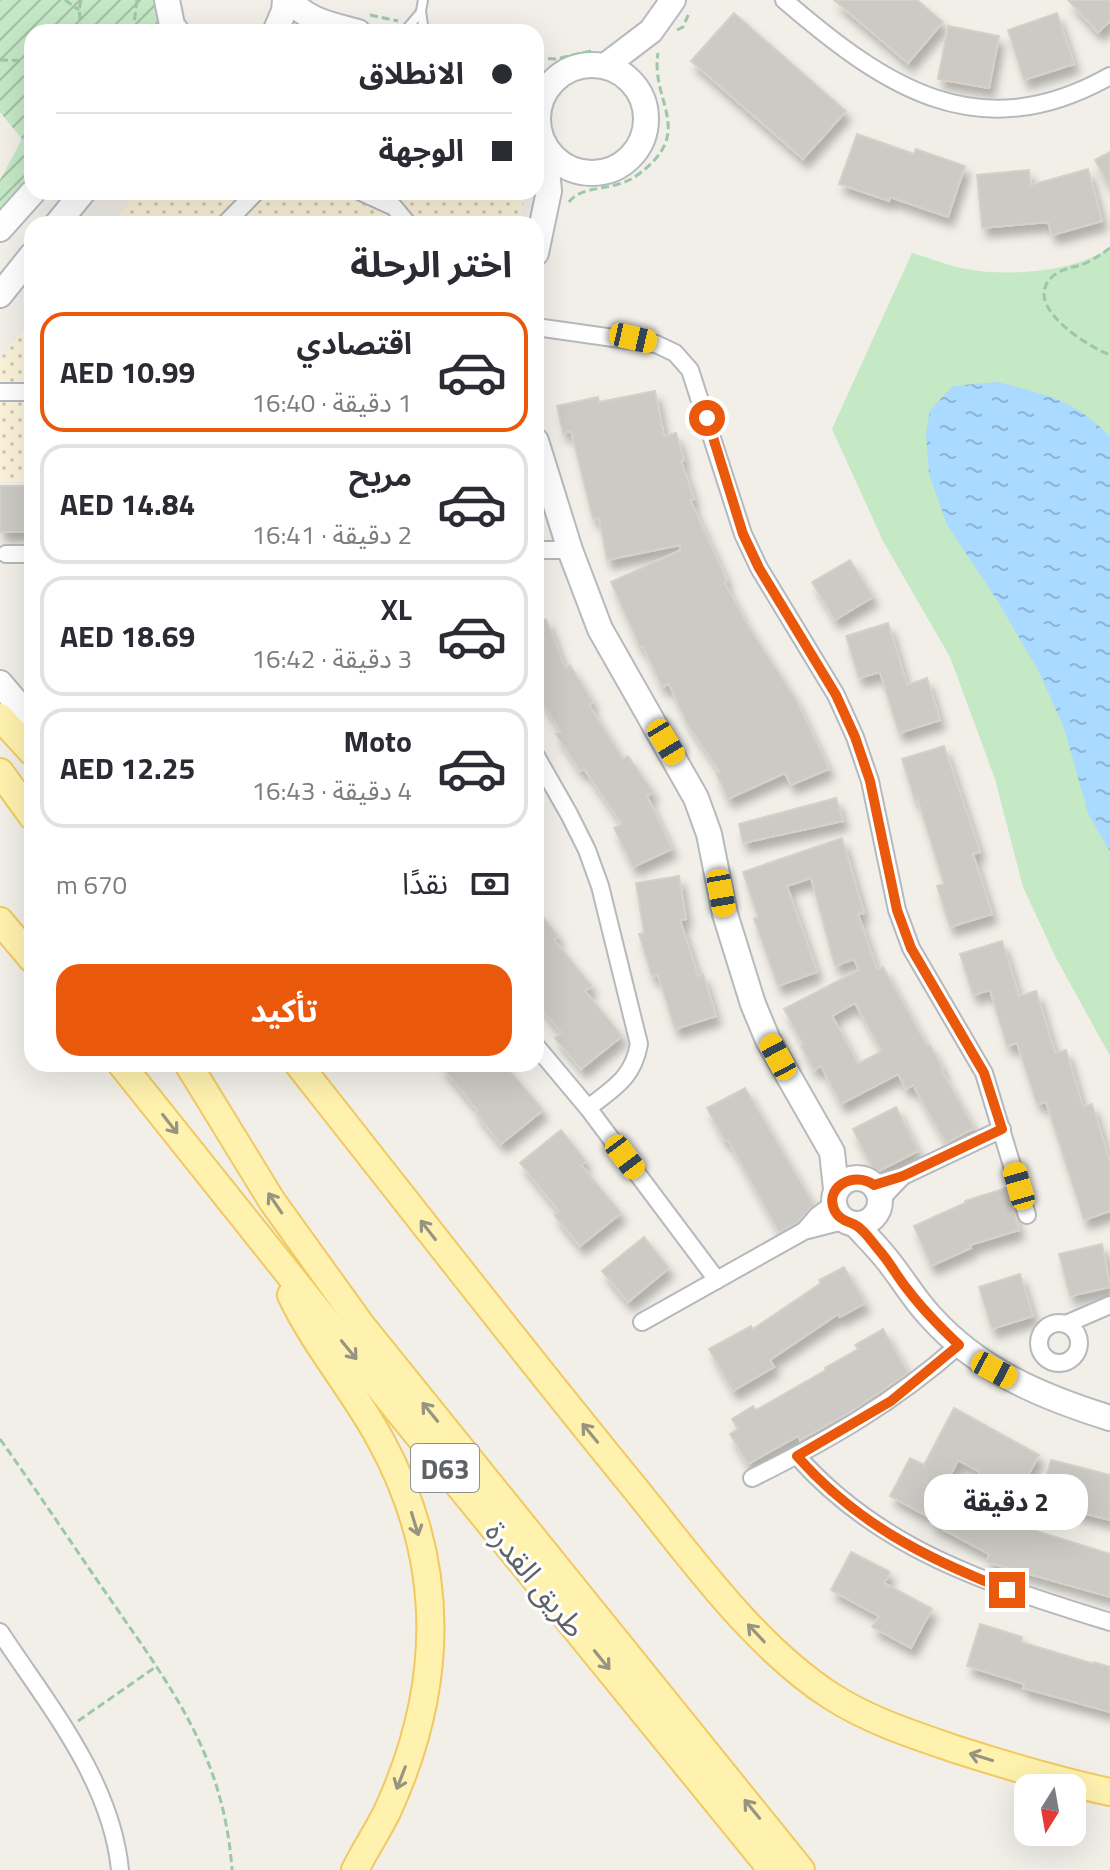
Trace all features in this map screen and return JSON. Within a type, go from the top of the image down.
[{"type":"main road","points":[[0,717],[24,743]]},
{"type":"main road","points":[[0,772],[24,805]]},
{"type":"main road","points":[[0,921],[24,950]]},
{"type":"main road","name":"طريق القدرة","points":[[127,1072],[772,1870]]},
{"type":"main road","name":"طريق القدرة","points":[[193,1072],[272,1201],[362,1326],[801,1870]]},
{"type":"main road","points":[[304,1072],[561,1398],[740,1615],[783,1660],[833,1697],[879,1722],[986,1759],[1110,1792]]},
{"type":"main road","points":[[276,1258],[310,1333],[367,1415],[396,1471],[418,1533],[432,1597],[429,1663],[417,1727],[392,1799],[355,1870]]},
{"type":"street","points":[[278,24],[287,0],[306,15],[334,24]]},
{"type":"street","points":[[544,235],[557,206],[571,187],[598,172],[615,168],[630,158],[640,143],[646,127],[640,93],[641,65],[660,37],[673,0]]},
{"type":"street","points":[[784,0],[802,6],[872,69],[911,90],[952,104],[996,109],[1040,105],[1082,91],[1110,76]]},
{"type":"street","points":[[547,76],[660,37]]},
{"type":"street","points":[[602,58],[640,93]]},
{"type":"street","points":[[544,142],[553,156],[574,169],[598,172]]},
{"type":"street","points":[[544,154],[557,206]]},
{"type":"street","points":[[0,229],[26,200]]},
{"type":"street","points":[[35,200],[50,216]]},
{"type":"street","points":[[64,216],[77,200]]},
{"type":"street","points":[[233,216],[248,200]]},
{"type":"street","points":[[380,200],[402,216]]},
{"type":"street","points":[[0,295],[24,265]]},
{"type":"street","points":[[544,328],[656,344],[675,353],[690,370],[743,534],[759,568],[836,695],[855,737],[870,781],[897,910],[911,948],[984,1073],[1027,1215]]},
{"type":"street","points":[[0,392],[24,392]]},
{"type":"street","points":[[544,467],[570,550],[600,629],[696,798],[709,834],[729,927],[753,1004],[768,1040],[832,1152],[887,1258],[915,1299],[959,1345],[994,1370],[1037,1393],[1110,1418]]},
{"type":"street","points":[[544,550],[570,550]]},
{"type":"street","points":[[6,554],[24,554]]},
{"type":"street","points":[[0,683],[24,712]]},
{"type":"street","points":[[544,770],[575,826],[600,886],[639,1044],[629,1074],[588,1108]]},
{"type":"street","points":[[544,1056],[588,1108],[717,1280]]},
{"type":"street","points":[[642,1322],[804,1231],[817,1216],[858,1203],[903,1176],[1002,1129]]},
{"type":"street","points":[[1066,1324],[1110,1305]]},
{"type":"street","points":[[752,1478],[797,1456],[891,1401],[959,1345]]},
{"type":"street","points":[[797,1456],[821,1484],[863,1518],[906,1545],[1007,1590],[1110,1622]]},
{"type":"street","points":[[0,1632],[65,1730],[93,1779],[109,1818],[120,1870]]},
{"type":"lane","points":[[423,0],[423,24]]},
{"type":"lane","points":[[410,24],[421,11]]},
{"type":"path","points":[[65,0],[79,10]]},
{"type":"path","points":[[81,0],[81,24]]},
{"type":"path","points":[[134,24],[137,0]]},
{"type":"path","points":[[557,206],[587,190],[609,189],[627,183],[650,167],[667,140],[667,108],[657,68],[660,37],[677,30]]},
{"type":"path","points":[[544,58],[602,58]]},
{"type":"path","points":[[0,60],[24,61]]},
{"type":"path","points":[[1110,248],[1087,263],[1054,275],[1046,284],[1045,294],[1048,309],[1058,320],[1094,349],[1110,355]]},
{"type":"path","points":[[0,1439],[157,1666],[187,1715],[211,1767],[227,1821],[232,1870]]},
{"type":"path","points":[[65,1730],[157,1666]]},
{"type":"green space","points":[[0,0],[159,0],[159,24],[24,24],[26,200],[0,233],[0,180],[22,139],[0,112]]},
{"type":"green space","points":[[1110,248],[1110,1056],[1055,956],[1023,887],[995,779],[950,657],[883,541],[832,429],[912,253],[966,269],[1021,272],[1078,263]]},
{"type":"sand","points":[[132,200],[524,200],[521,216],[118,216]]},
{"type":"sand","points":[[24,330],[24,482],[0,482],[0,358]]},
{"type":"water","points":[[997,382],[1058,400],[1085,415],[1110,437],[1110,852],[1088,813],[1064,728],[1039,672],[997,600],[947,525],[929,474],[926,433],[930,410],[953,386]]},
{"type":"building","points":[[834,0],[917,0],[943,22],[908,63]]},
{"type":"building","points":[[1068,0],[1110,0],[1110,21],[1098,32]]},
{"type":"building","points":[[734,13],[846,111],[803,159],[691,61]]},
{"type":"building","points":[[1057,13],[1074,64],[1024,80],[1008,30]]},
{"type":"building","points":[[948,26],[999,36],[989,88],[938,79]]},
{"type":"building","points":[[857,134],[914,154],[916,149],[965,166],[948,217],[839,184]]},
{"type":"building","points":[[1110,152],[1110,187],[1095,160]]},
{"type":"building","points":[[1088,169],[1102,221],[1052,235],[1048,222],[982,228],[977,175],[1029,170],[1031,185]]},
{"type":"building","points":[[655,391],[664,436],[676,433],[684,460],[681,461],[694,499],[690,500],[727,581],[724,582],[796,700],[829,769],[791,785],[785,773],[728,799],[716,773],[720,772],[687,723],[669,684],[662,687],[611,582],[681,550],[680,545],[607,560],[599,518],[593,519],[571,431],[563,433],[557,406],[598,397],[599,402]]},
{"type":"building","points":[[0,486],[24,486],[24,532],[0,532]]},
{"type":"building","points":[[850,560],[873,597],[835,620],[812,582]]},
{"type":"building","points":[[544,620],[565,668],[570,665],[593,702],[589,705],[623,759],[628,756],[653,792],[647,796],[672,849],[633,867],[614,828],[622,824],[584,769],[580,771],[556,734],[561,732],[544,705]]},
{"type":"building","points":[[888,623],[907,685],[927,678],[940,720],[899,733],[880,672],[859,678],[846,636]]},
{"type":"building","points":[[944,746],[980,852],[973,854],[992,914],[950,927],[937,886],[944,884],[902,759]]},
{"type":"building","points":[[836,798],[843,821],[743,843],[739,824]]},
{"type":"building","points":[[842,838],[864,913],[858,914],[877,970],[883,967],[927,1046],[930,1045],[974,1128],[946,1143],[913,1085],[906,1089],[898,1074],[841,1104],[821,1066],[814,1070],[784,1009],[859,970],[854,959],[835,966],[811,878],[787,886],[817,972],[778,986],[754,919],[758,917],[743,872]],"holes":[[[855,1003],[882,1051],[858,1064],[832,1016]]]},
{"type":"building","points":[[679,876],[686,919],[680,920],[698,976],[703,974],[716,1016],[675,1029],[658,975],[652,976],[639,934],[644,933],[636,883]]},
{"type":"building","points":[[544,919],[558,936],[554,940],[592,986],[585,991],[622,1036],[581,1069],[555,1038],[562,1033],[544,1012]]},
{"type":"building","points":[[1002,941],[1019,996],[1036,991],[1055,1053],[1066,1050],[1083,1107],[1092,1104],[1110,1162],[1110,1211],[1084,1220],[1046,1102],[1037,1104],[1017,1043],[1007,1046],[990,990],[973,995],[960,954]]},
{"type":"building","points":[[446,1072],[511,1072],[543,1110],[501,1144],[476,1113],[478,1111]]},
{"type":"building","points":[[745,1088],[814,1205],[797,1222],[779,1232],[707,1108]]},
{"type":"building","points":[[896,1107],[918,1151],[875,1173],[853,1129]]},
{"type":"building","points":[[561,1130],[586,1161],[581,1165],[621,1213],[580,1246],[554,1215],[559,1211],[520,1163]]},
{"type":"building","points":[[1006,1188],[1019,1230],[970,1245],[971,1248],[931,1266],[914,1226],[965,1201]]},
{"type":"building","points":[[644,1237],[669,1268],[628,1302],[602,1271]]},
{"type":"building","points":[[1102,1244],[1110,1287],[1070,1296],[1059,1254]]},
{"type":"building","points":[[844,1267],[865,1303],[840,1317],[838,1314],[770,1360],[774,1367],[733,1391],[709,1349],[751,1326],[753,1329],[821,1283],[819,1280]]},
{"type":"building","points":[[1020,1274],[1033,1316],[992,1329],[979,1287]]},
{"type":"building","points":[[883,1329],[908,1373],[850,1412],[748,1464],[730,1434],[738,1429],[732,1419],[753,1406],[756,1410],[826,1370],[858,1349],[855,1345]]},
{"type":"building","points":[[954,1408],[1039,1455],[1018,1494],[1001,1485],[985,1515],[1110,1554],[1110,1597],[987,1562],[989,1554],[931,1523],[933,1519],[890,1496],[910,1458],[924,1465]],"holes":[[[958,1460],[980,1472],[969,1493],[947,1482]]]},
{"type":"building","points":[[1051,1460],[1110,1475],[1110,1520],[1038,1502]]},
{"type":"building","points":[[851,1552],[890,1572],[884,1583],[932,1609],[911,1648],[872,1627],[879,1616],[831,1590]]},
{"type":"building","points":[[980,1624],[1022,1637],[1021,1642],[1110,1667],[1110,1712],[1023,1688],[1024,1684],[967,1666]]},
{"type":"route","points":[[707,418],[743,534],[759,568],[836,695],[855,737],[870,781],[897,910],[911,948],[984,1073],[1002,1129],[903,1176],[874,1185],[864,1179],[848,1179],[836,1189],[833,1199],[836,1213],[843,1221],[856,1225],[887,1258],[907,1289],[959,1345],[891,1401],[797,1456],[821,1484],[863,1518],[906,1545],[1007,1590]]}]
